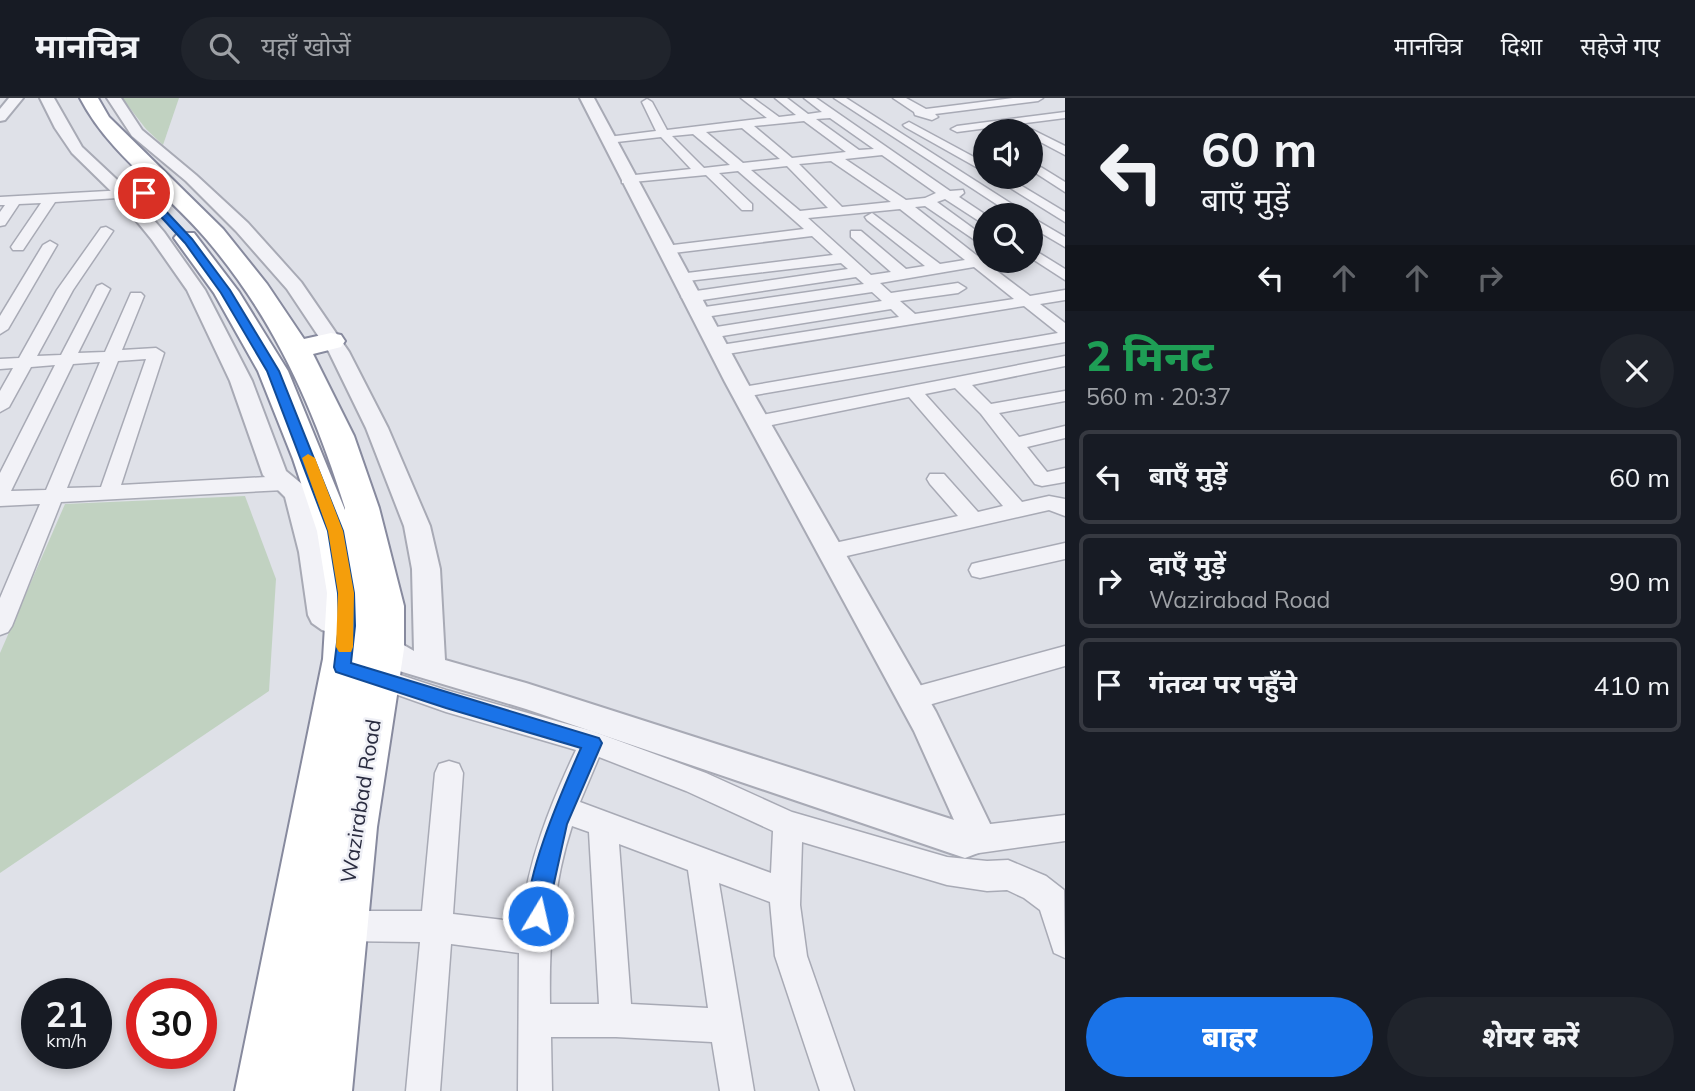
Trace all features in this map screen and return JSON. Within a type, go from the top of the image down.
[{"type":"highway","name":"Wazirabad Road","points":[[68,98],[79,124],[133,194],[188,241],[226,292],[273,371],[317,495],[335,531],[346,593],[347,626],[342,667],[265,1091]]},
{"type":"highway","name":"Wazirabad Road","points":[[89,98],[101,120],[136,158],[215,234],[258,289],[296,350],[338,436],[317,495]]},
{"type":"highway","points":[[296,350],[331,341]]},
{"type":"highway","name":"Wazirabad Road","points":[[317,495],[385,606],[381,664],[353,827],[322,1091]]},
{"type":"street","points":[[0,117],[16,98]]},
{"type":"street","points":[[47,98],[62,128],[78,150],[133,194]]},
{"type":"street","points":[[114,98],[137,133],[191,178],[242,227],[293,286],[331,341],[377,428],[417,526],[426,569],[430,669]]},
{"type":"street","points":[[587,98],[626,180],[911,699],[963,799],[974,828],[965,841]]},
{"type":"street","points":[[746,98],[776,120]]},
{"type":"street","points":[[780,98],[857,154]]},
{"type":"street","points":[[809,98],[973,213]]},
{"type":"street","points":[[839,98],[973,183]]},
{"type":"street","points":[[898,98],[971,139]]},
{"type":"street","points":[[969,98],[999,119]]},
{"type":"street","points":[[922,112],[1038,98]]},
{"type":"street","points":[[647,102],[663,133],[747,207]]},
{"type":"street","points":[[608,140],[833,114]]},
{"type":"street","points":[[1043,119],[1065,115]]},
{"type":"street","points":[[898,118],[973,161]]},
{"type":"street","points":[[744,124],[791,162],[838,210]]},
{"type":"street","points":[[957,129],[973,127]]},
{"type":"street","points":[[715,128],[759,166]]},
{"type":"street","points":[[696,130],[797,215],[913,321]]},
{"type":"street","points":[[1043,150],[1063,149]]},
{"type":"street","points":[[626,180],[884,151]]},
{"type":"street","points":[[834,157],[879,186],[901,205],[973,255]]},
{"type":"street","points":[[879,186],[958,173]]},
{"type":"street","points":[[1043,173],[1065,188]]},
{"type":"street","points":[[797,215],[928,202],[935,197],[982,189],[1004,203]]},
{"type":"street","points":[[1018,189],[1065,218]]},
{"type":"street","points":[[0,222],[7,201],[133,194]]},
{"type":"street","points":[[18,247],[50,199]]},
{"type":"street","points":[[928,202],[973,234]]},
{"type":"street","points":[[868,207],[937,269]]},
{"type":"street","points":[[1043,229],[1065,243]]},
{"type":"street","points":[[0,407],[65,290],[106,231]]},
{"type":"street","points":[[665,250],[815,232]]},
{"type":"street","points":[[856,234],[903,274]]},
{"type":"street","points":[[0,248],[50,245],[0,329]]},
{"type":"street","points":[[1043,253],[1065,250]]},
{"type":"street","points":[[699,314],[845,258]]},
{"type":"street","points":[[1043,261],[1065,276]]},
{"type":"street","points":[[699,314],[877,288],[903,274],[973,264]]},
{"type":"street","points":[[995,273],[1065,336]]},
{"type":"street","points":[[699,314],[877,288],[958,288]]},
{"type":"street","points":[[0,493],[102,289]]},
{"type":"street","points":[[699,314],[913,321],[1065,295]]},
{"type":"street","points":[[0,626],[109,356],[136,296]]},
{"type":"street","points":[[743,392],[1065,336]]},
{"type":"street","points":[[0,364],[156,353],[109,492]]},
{"type":"street","points":[[757,422],[1065,361]]},
{"type":"street","points":[[958,382],[987,410],[1042,479],[1065,475]]},
{"type":"street","points":[[913,391],[1018,510]]},
{"type":"street","points":[[987,410],[1065,396]]},
{"type":"street","points":[[1014,444],[1065,432]]},
{"type":"street","points":[[937,479],[974,520]]},
{"type":"street","points":[[0,499],[109,492],[317,495]]},
{"type":"street","points":[[829,552],[1049,503],[1058,504],[1065,509]]},
{"type":"street","points":[[980,570],[1065,551]]},
{"type":"street","points":[[347,626],[381,664],[446,701],[593,743],[696,782],[788,824],[947,871],[987,876],[1008,875],[1035,887],[1053,901],[1065,942]]},
{"type":"street","points":[[911,699],[1065,656]]},
{"type":"street","points":[[342,667],[381,664],[430,669],[526,696],[965,841],[1065,828]]},
{"type":"street","points":[[535,1091],[535,939],[540,893],[563,808],[593,743]]},
{"type":"street","points":[[423,1091],[449,773]]},
{"type":"street","points":[[563,808],[785,893]]},
{"type":"street","points":[[603,824],[616,1020]]},
{"type":"street","points":[[788,824],[785,893],[786,927],[791,956],[836,1091]]},
{"type":"street","points":[[701,861],[737,1091]]},
{"type":"street","points":[[341,926],[436,927],[535,939]]},
{"type":"street","points":[[535,1021],[616,1020],[726,1026]]},
{"type":"green space","points":[[122,98],[179,98],[163,145],[146,129]]},
{"type":"green space","points":[[245,496],[276,579],[269,691],[0,873],[0,653],[65,504]]},
{"type":"slow traffic","points":[[308,458],[335,531],[346,593],[345,647]]},
{"type":"route","points":[[144,193],[188,241],[226,292],[273,371],[335,531],[346,593],[347,626],[342,667],[446,701],[593,743],[567,797],[558,824],[540,893],[538,916]]}]
